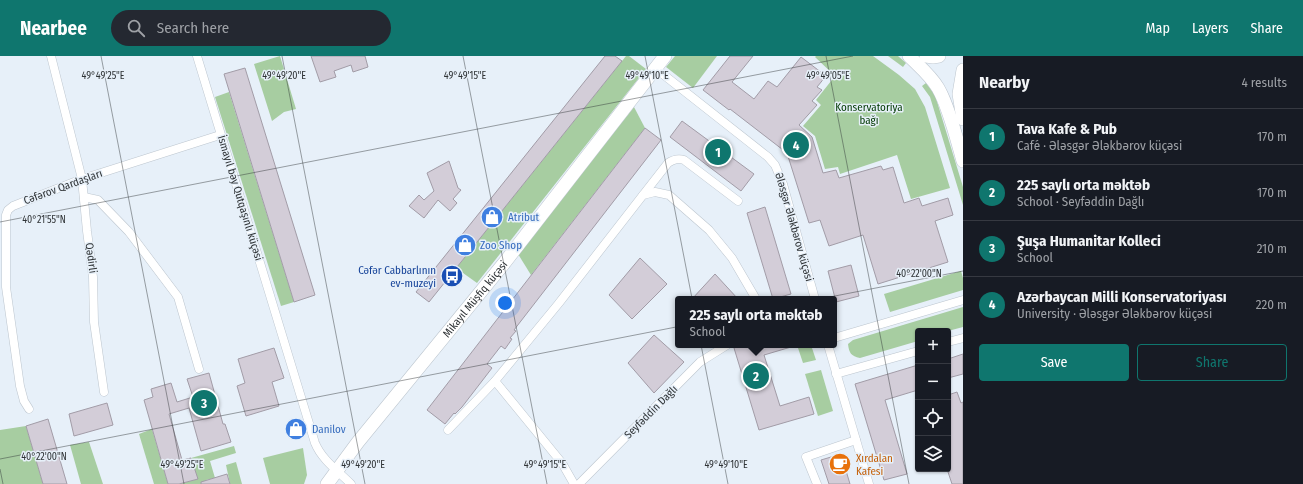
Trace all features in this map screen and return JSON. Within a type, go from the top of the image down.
[{"type":"main road","name":"Mikayıl Müşfiq küçəsi","points":[[327,484],[358,442],[505,262],[665,56]]},
{"type":"main road","points":[[909,56],[931,78],[957,121]]},
{"type":"main road","points":[[926,56],[939,56]]},
{"type":"main road","points":[[963,70],[957,121],[963,161]]},
{"type":"street","name":"Qədirli","points":[[51,56],[82,179],[93,277],[94,322],[104,392]]},
{"type":"street","name":"İsmayıl bəy Qutqaşınlı küçəsi","points":[[197,56],[315,443],[320,454],[351,484]]},
{"type":"street","name":"Ələsgər Ələkbərov küçəsi","points":[[656,68],[768,157],[775,165],[783,184],[814,296]]},
{"type":"street","name":"Cəfərov Qardaşları","points":[[29,409],[24,401],[20,386],[6,287],[6,215],[8,210],[13,206],[82,179],[220,135]]},
{"type":"street","points":[[448,430],[495,381],[559,303],[668,163],[677,158],[684,160],[738,201]]},
{"type":"street","points":[[643,195],[655,192],[669,195],[709,230],[732,258],[754,296]]},
{"type":"street","points":[[84,197],[98,200],[129,232],[178,297],[199,369]]},
{"type":"street","points":[[837,337],[963,300]]},
{"type":"street","points":[[951,341],[963,338]]},
{"type":"street","name":"Seyfəddin Dağlı","points":[[579,484],[700,362],[721,348]]},
{"type":"street","points":[[829,348],[869,484]]},
{"type":"street","points":[[836,374],[915,352]]},
{"type":"street","points":[[495,381],[562,464],[574,484]]},
{"type":"street","points":[[817,484],[806,457],[856,440]]},
{"type":"green space","points":[[280,56],[296,109],[284,112],[272,121],[254,64]]},
{"type":"green space","points":[[626,56],[629,56],[646,69],[477,283],[456,268]]},
{"type":"green space","points":[[675,56],[717,56],[693,88],[666,67]]},
{"type":"green space","name":"Konservatoriya bağı","points":[[873,56],[915,89],[925,107],[950,188],[911,199],[897,155],[840,174],[838,167],[825,169],[815,136],[803,126],[821,105],[816,100],[835,76],[815,57]]},
{"type":"green space","points":[[888,56],[898,56],[906,63],[903,67]]},
{"type":"green space","points":[[926,83],[935,95],[963,187],[963,205],[930,97],[922,86]]},
{"type":"green space","points":[[229,92],[294,302],[281,306],[215,97]]},
{"type":"green space","points":[[634,107],[645,128],[531,275],[518,254]]},
{"type":"green space","points":[[961,271],[963,278],[963,290],[890,312],[884,294]]},
{"type":"green space","points":[[963,307],[963,327],[951,330],[951,328],[915,328],[915,342],[860,358],[851,354],[849,350],[848,344],[853,340]]},
{"type":"green space","points":[[798,348],[812,348],[816,360],[803,363]]},
{"type":"green space","points":[[821,370],[833,411],[818,416],[805,374]]},
{"type":"green space","points":[[26,426],[43,484],[0,484],[0,430]]},
{"type":"green space","points":[[152,429],[168,484],[154,484],[139,434]]},
{"type":"green space","points":[[89,442],[103,484],[81,484],[70,445]]},
{"type":"green space","points":[[234,446],[236,453],[210,461],[215,478],[206,480],[207,484],[179,484],[197,479],[191,458]]},
{"type":"green space","points":[[303,448],[307,475],[304,484],[270,484],[263,458]]},
{"type":"green space","points":[[236,462],[242,484],[230,484],[226,465]]},
{"type":"building","points":[[311,56],[365,56],[368,67],[353,72],[351,65],[334,71],[336,77],[320,82]]},
{"type":"building","points":[[605,56],[615,56],[622,61],[429,302],[416,292]]},
{"type":"building","points":[[730,56],[753,56],[732,82],[754,99],[768,81],[777,87],[801,57],[826,76],[817,87],[822,90],[812,101],[817,105],[799,125],[812,137],[823,173],[836,170],[839,178],[881,166],[883,170],[893,167],[904,203],[919,198],[922,206],[948,198],[953,215],[935,221],[948,262],[878,284],[863,235],[829,246],[820,220],[809,223],[787,153],[703,90]]},
{"type":"building","points":[[245,68],[315,295],[294,302],[224,74]]},
{"type":"building","points":[[682,121],[754,174],[741,191],[670,137]]},
{"type":"building","points":[[645,128],[661,140],[514,330],[516,331],[510,338],[512,339],[505,349],[501,346],[487,364],[492,368],[462,407],[455,414],[454,413],[445,424],[427,410]]},
{"type":"building","points":[[449,161],[458,188],[461,190],[453,199],[457,203],[450,211],[438,200],[424,218],[409,206],[419,195],[424,200],[434,191],[427,173]]},
{"type":"building","points":[[765,207],[791,294],[784,296],[772,296],[747,213]]},
{"type":"building","points":[[640,258],[667,284],[632,319],[609,295]]},
{"type":"building","points":[[851,265],[859,296],[837,302],[837,296],[834,296],[828,271]]},
{"type":"building","points":[[715,274],[735,296],[695,296]]},
{"type":"building","points":[[654,335],[684,362],[654,393],[628,363]]},
{"type":"building","points":[[274,348],[284,378],[272,382],[279,406],[246,416],[237,386],[245,383],[238,359]]},
{"type":"building","points":[[734,348],[788,348],[764,355],[780,406],[809,397],[814,414],[759,430]]},
{"type":"building","points":[[963,354],[963,374],[951,377],[951,358]]},
{"type":"building","points":[[915,366],[915,391],[885,400],[907,474],[884,480],[855,384]]},
{"type":"building","points":[[209,373],[223,424],[225,424],[231,442],[201,451],[189,408],[169,414],[182,460],[191,458],[198,479],[179,484],[168,484],[144,400],[153,397],[151,389],[171,383],[177,402],[193,397],[187,379]]},
{"type":"building","points":[[957,392],[961,403],[963,402],[963,484],[952,484],[948,472],[951,472],[951,394]]},
{"type":"building","points":[[107,403],[113,425],[74,436],[69,414]]},
{"type":"building","points":[[48,419],[67,484],[43,484],[26,426]]},
{"type":"building","points":[[841,454],[850,484],[829,484],[821,460]]},
{"type":"building","points":[[227,474],[230,484],[201,484],[201,482]]},
{"type":"place","name":"Azərbaycan Milli Konservatoriyası","points":[[796,145]]},
{"type":"place","name":"Tava Kafe & Pub","points":[[718,152]]},
{"type":"place","name":"Atribut","points":[[492,217]]},
{"type":"place","name":"Zoo Shop","points":[[465,245]]},
{"type":"place","name":"Cəfər Cabbarlının ev-muzeyi","points":[[452,276]]},
{"type":"place","name":"225 saylı orta məktəb","points":[[756,376]]},
{"type":"place","name":"Şuşa Humanitar Kolleci","points":[[204,403]]},
{"type":"place","name":"Danilov","points":[[296,429]]},
{"type":"place","name":"Xırdalan Kafesi","points":[[840,464]]}]
